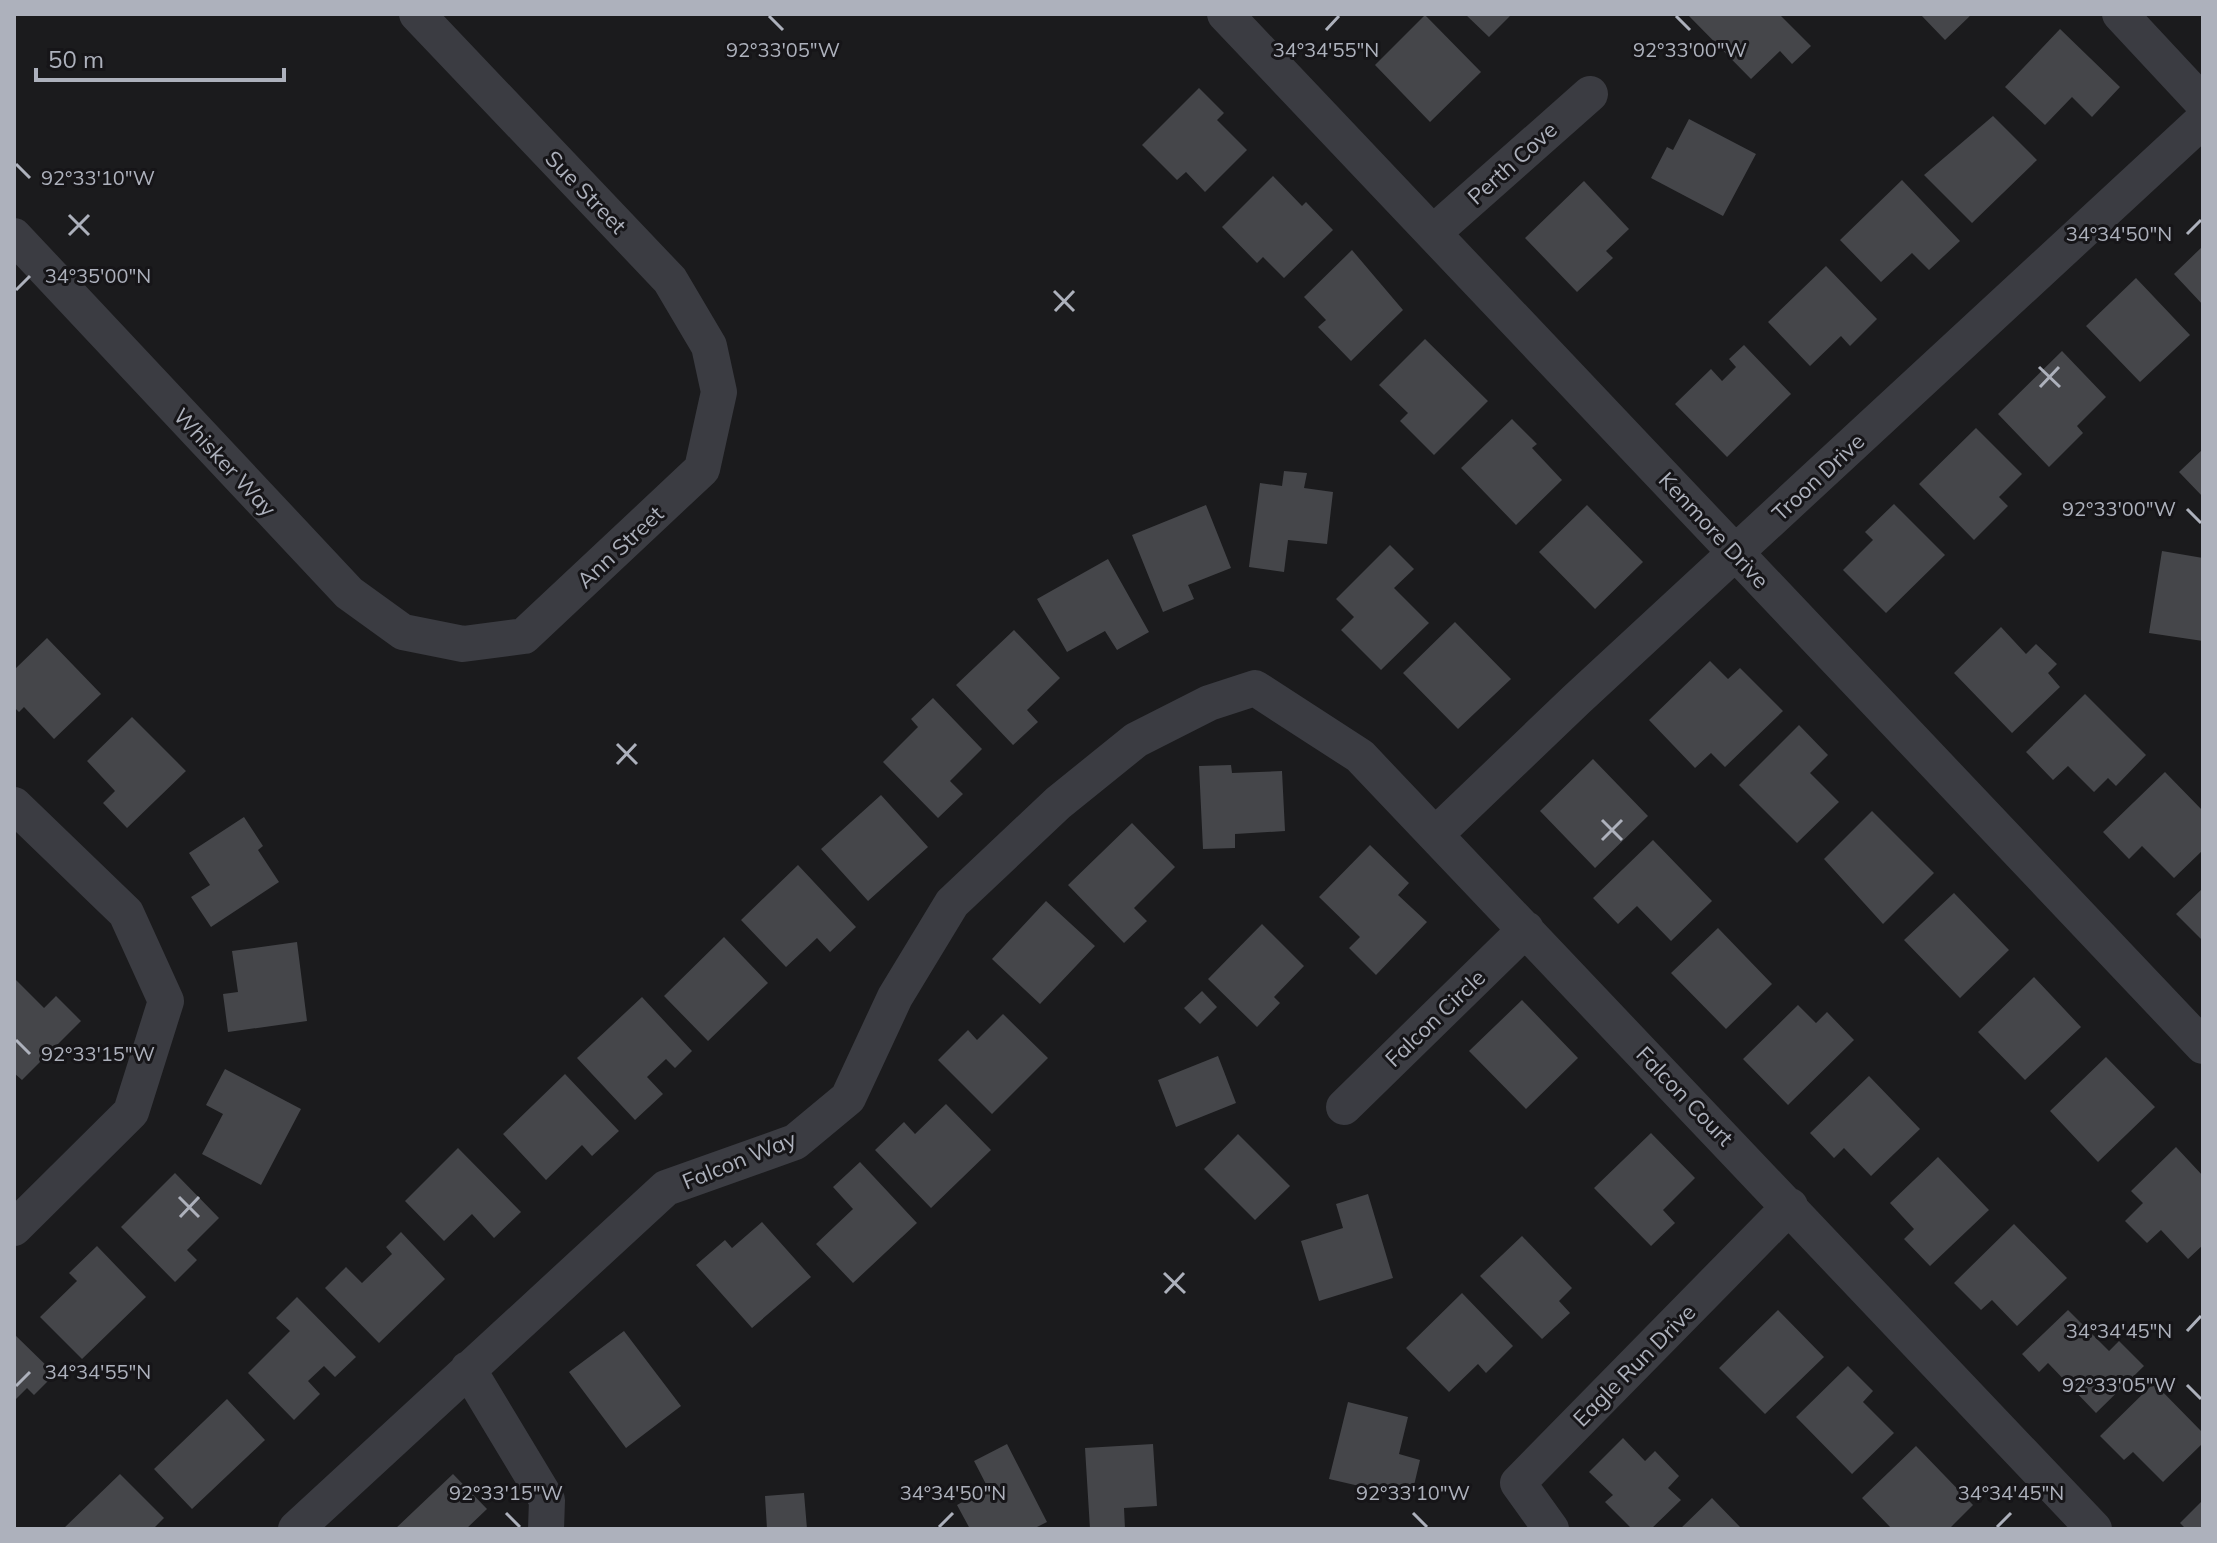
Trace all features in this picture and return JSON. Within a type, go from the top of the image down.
[{"type":"street","name":"Sue Street","points":[[417,14],[670,280],[709,346],[719,392]]},
{"type":"street","name":"Kenmore Drive","points":[[1225,14],[2203,1046]]},
{"type":"street","points":[[2120,14],[2203,103]]},
{"type":"street","name":"Perth Cove","points":[[1433,233],[1590,94]]},
{"type":"street","name":"Troon Drive","points":[[1435,835],[2203,120]]},
{"type":"street","name":"Whisker Way","points":[[14,236],[349,593],[403,632],[463,644]]},
{"type":"street","name":"Ann Street","points":[[463,644],[524,636],[702,469],[719,392]]},
{"type":"street","name":"Falcon Court","points":[[1255,688],[1360,756],[2094,1529]]},
{"type":"street","name":"Falcon Way","points":[[296,1529],[666,1188],[795,1142],[848,1098],[895,997],[952,903],[1058,803],[1136,740],[1209,703],[1255,688]]},
{"type":"street","points":[[14,805],[126,913],[166,1001],[131,1112],[14,1228]]},
{"type":"street","name":"Falcon Circle","points":[[1344,1107],[1526,929]]},
{"type":"street","name":"Eagle Run Drive","points":[[1551,1529],[1518,1483],[1790,1206]]},
{"type":"street","points":[[468,1369],[547,1500],[546,1529]]},
{"type":"building","points":[[1465,14],[1512,14],[1489,37]]},
{"type":"building","points":[[1687,14],[1779,14],[1811,46],[1792,64],[1780,51],[1751,79]]},
{"type":"building","points":[[1920,14],[1972,14],[1945,40]]},
{"type":"building","points":[[1425,15],[1481,72],[1430,122],[1375,65]]},
{"type":"building","points":[[2060,29],[2120,87],[2092,117],[2072,97],[2045,125],[2005,87]]},
{"type":"building","points":[[1199,88],[1224,113],[1217,120],[1247,150],[1205,192],[1186,172],[1177,180],[1142,145]]},
{"type":"building","points":[[1993,116],[2037,160],[1972,223],[1924,175]]},
{"type":"building","points":[[1689,119],[1756,154],[1723,216],[1651,178],[1667,147],[1673,150]]},
{"type":"building","points":[[1273,176],[1302,206],[1306,202],[1333,230],[1284,278],[1263,257],[1257,263],[1222,227]]},
{"type":"building","points":[[1902,180],[1960,241],[1929,270],[1912,253],[1881,282],[1840,240]]},
{"type":"building","points":[[1584,181],[1629,229],[1606,251],[1613,258],[1577,292],[1525,238]]},
{"type":"building","points":[[2203,246],[2203,305],[2174,274]]},
{"type":"building","points":[[1352,250],[1403,310],[1351,361],[1318,327],[1326,320],[1304,297]]},
{"type":"building","points":[[1826,266],[1877,319],[1850,346],[1841,336],[1810,366],[1768,322]]},
{"type":"building","points":[[2136,278],[2190,335],[2140,382],[2086,326]]},
{"type":"building","points":[[1425,339],[1488,401],[1434,455],[1400,421],[1408,413],[1379,385]]},
{"type":"building","points":[[1744,345],[1791,394],[1727,457],[1675,404],[1711,369],[1722,381],[1736,367],[1729,359]]},
{"type":"building","points":[[2062,351],[2106,397],[2077,426],[2083,433],[2049,467],[1998,414]]},
{"type":"building","points":[[1512,419],[1537,444],[1532,448],[1562,480],[1516,525],[1461,468]]},
{"type":"building","points":[[1976,428],[2022,474],[1999,497],[2008,506],[1974,540],[1919,484]]},
{"type":"building","points":[[2203,449],[2203,497],[2179,472]]},
{"type":"building","points":[[1284,471],[1307,473],[1304,488],[1333,492],[1327,544],[1288,540],[1284,572],[1249,567],[1260,483],[1282,486]]},
{"type":"building","points":[[1894,504],[1945,555],[1886,613],[1843,570],[1873,540],[1865,532]]},
{"type":"building","points":[[1206,505],[1231,568],[1188,585],[1194,599],[1163,612],[1132,535]]},
{"type":"building","points":[[1587,505],[1643,562],[1595,609],[1539,552]]},
{"type":"building","points":[[1390,545],[1414,569],[1394,588],[1429,623],[1381,670],[1341,630],[1354,617],[1336,599]]},
{"type":"building","points":[[2162,551],[2203,558],[2203,641],[2149,633]]},
{"type":"building","points":[[1108,559],[1149,632],[1117,650],[1105,631],[1067,652],[1037,599]]},
{"type":"building","points":[[1455,622],[1511,679],[1458,729],[1403,673]]},
{"type":"building","points":[[2001,627],[2026,654],[2036,644],[2057,664],[2048,673],[2060,687],[2012,733],[1954,673]]},
{"type":"building","points":[[1014,630],[1060,678],[1027,710],[1038,722],[1013,745],[956,685]]},
{"type":"building","points":[[47,638],[101,694],[54,739],[24,707],[19,712],[14,707],[14,670]]},
{"type":"building","points":[[1710,661],[1728,679],[1740,668],[1783,711],[1725,767],[1711,753],[1695,768],[1649,720]]},
{"type":"building","points":[[2085,694],[2146,755],[2116,786],[2108,778],[2094,792],[2068,766],[2053,780],[2026,752]]},
{"type":"building","points":[[933,698],[982,749],[950,781],[963,794],[938,818],[883,762],[918,727],[911,719]]},
{"type":"building","points":[[132,717],[186,771],[127,828],[103,803],[115,791],[87,761]]},
{"type":"building","points":[[1799,725],[1828,755],[1810,773],[1839,802],[1797,843],[1739,785]]},
{"type":"building","points":[[1593,759],[1648,816],[1595,868],[1540,811]]},
{"type":"building","points":[[1231,765],[1232,773],[1282,771],[1285,831],[1235,834],[1235,848],[1203,849],[1199,766]]},
{"type":"building","points":[[2165,772],[2203,811],[2203,850],[2174,878],[2142,846],[2129,859],[2103,832]]},
{"type":"building","points":[[881,795],[928,847],[868,901],[821,849]]},
{"type":"building","points":[[1872,811],[1934,873],[1883,924],[1824,859]]},
{"type":"building","points":[[244,817],[263,846],[258,850],[279,882],[211,927],[191,897],[210,885],[189,853]]},
{"type":"building","points":[[1132,823],[1175,867],[1134,908],[1147,921],[1124,943],[1068,885]]},
{"type":"building","points":[[1653,840],[1712,901],[1671,941],[1637,906],[1618,924],[1593,898]]},
{"type":"building","points":[[1370,845],[1409,883],[1398,895],[1427,922],[1376,975],[1349,948],[1360,937],[1319,897]]},
{"type":"building","points":[[798,865],[856,927],[830,952],[817,938],[786,967],[741,920]]},
{"type":"building","points":[[2203,888],[2203,941],[2176,914]]},
{"type":"building","points":[[1954,893],[2009,950],[1960,998],[1904,940]]},
{"type":"building","points":[[1046,901],[1095,946],[1040,1004],[992,959]]},
{"type":"building","points":[[1262,924],[1304,966],[1274,997],[1280,1003],[1257,1027],[1208,979]]},
{"type":"building","points":[[1718,928],[1772,984],[1726,1029],[1671,973]]},
{"type":"building","points":[[724,937],[768,983],[708,1041],[664,996]]},
{"type":"building","points":[[297,942],[307,1021],[228,1032],[223,994],[238,992],[232,951]]},
{"type":"building","points":[[2034,977],[2081,1027],[2025,1080],[1978,1032]]},
{"type":"building","points":[[14,978],[44,1008],[56,996],[81,1021],[22,1080],[14,1073]]},
{"type":"building","points":[[1202,991],[1217,1007],[1200,1024],[1184,1008]]},
{"type":"building","points":[[642,997],[692,1051],[675,1068],[666,1059],[647,1077],[663,1094],[635,1120],[577,1058]]},
{"type":"building","points":[[1522,1000],[1578,1058],[1526,1109],[1469,1051]]},
{"type":"building","points":[[1798,1005],[1816,1023],[1827,1012],[1854,1040],[1788,1105],[1743,1059]]},
{"type":"building","points":[[1003,1014],[1048,1058],[992,1114],[938,1060],[968,1030],[977,1040]]},
{"type":"building","points":[[1218,1056],[1236,1103],[1176,1127],[1158,1080]]},
{"type":"building","points":[[2106,1057],[2155,1107],[2098,1162],[2050,1111]]},
{"type":"building","points":[[225,1069],[301,1109],[261,1185],[202,1154],[223,1114],[206,1105]]},
{"type":"building","points":[[565,1074],[619,1131],[592,1156],[582,1145],[546,1180],[503,1134]]},
{"type":"building","points":[[1869,1076],[1920,1129],[1871,1176],[1844,1148],[1834,1158],[1810,1133]]},
{"type":"building","points":[[946,1104],[991,1150],[931,1208],[875,1150],[904,1122],[915,1134]]},
{"type":"building","points":[[1651,1133],[1695,1178],[1663,1210],[1675,1223],[1651,1246],[1594,1188]]},
{"type":"building","points":[[1238,1134],[1290,1186],[1255,1220],[1204,1169]]},
{"type":"building","points":[[2176,1147],[2203,1176],[2203,1245],[2188,1259],[2161,1230],[2147,1243],[2125,1221],[2143,1203],[2131,1191]]},
{"type":"building","points":[[458,1148],[521,1212],[494,1238],[472,1214],[444,1241],[405,1201]]},
{"type":"building","points":[[1938,1157],[1989,1210],[1930,1266],[1904,1239],[1914,1229],[1890,1203]]},
{"type":"building","points":[[860,1162],[917,1223],[853,1283],[816,1244],[853,1209],[833,1187]]},
{"type":"building","points":[[175,1173],[219,1218],[187,1250],[197,1260],[175,1282],[121,1227]]},
{"type":"building","points":[[1368,1194],[1393,1278],[1319,1301],[1301,1241],[1343,1228],[1336,1204]]},
{"type":"building","points":[[762,1222],[811,1277],[752,1328],[696,1265],[725,1240],[732,1248]]},
{"type":"building","points":[[2014,1224],[2067,1278],[2017,1326],[1992,1300],[1981,1310],[1954,1283]]},
{"type":"building","points":[[401,1232],[445,1279],[379,1343],[325,1288],[346,1267],[362,1283],[392,1254],[386,1247]]},
{"type":"building","points":[[1522,1236],[1572,1288],[1559,1301],[1570,1313],[1542,1339],[1480,1276]]},
{"type":"building","points":[[97,1246],[146,1297],[82,1359],[40,1317],[77,1281],[69,1273]]},
{"type":"building","points":[[1462,1293],[1513,1346],[1486,1373],[1478,1364],[1449,1392],[1406,1348]]},
{"type":"building","points":[[297,1297],[356,1357],[335,1377],[324,1366],[308,1381],[320,1394],[294,1420],[248,1373],[290,1331],[276,1318]]},
{"type":"building","points":[[1778,1310],[1824,1357],[1765,1414],[1719,1368]]},
{"type":"building","points":[[2068,1310],[2109,1351],[2119,1341],[2144,1366],[2096,1413],[2048,1363],[2039,1372],[2022,1354]]},
{"type":"building","points":[[624,1331],[681,1406],[626,1448],[569,1372]]},
{"type":"building","points":[[14,1334],[55,1374],[34,1395],[27,1388],[14,1401]]},
{"type":"building","points":[[1848,1366],[1873,1391],[1863,1402],[1894,1433],[1852,1474],[1796,1417]]},
{"type":"building","points":[[2154,1383],[2203,1433],[2203,1443],[2163,1482],[2133,1452],[2124,1460],[2100,1436]]},
{"type":"building","points":[[227,1399],[265,1440],[192,1509],[154,1469]]},
{"type":"building","points":[[1348,1402],[1408,1417],[1399,1454],[1420,1460],[1411,1498],[1329,1479]]},
{"type":"building","points":[[1623,1438],[1645,1461],[1655,1451],[1679,1476],[1668,1488],[1681,1500],[1651,1529],[1632,1529],[1605,1502],[1613,1495],[1589,1472]]},
{"type":"building","points":[[1007,1444],[1047,1522],[1033,1529],[970,1529],[957,1505],[988,1488],[974,1461]]},
{"type":"building","points":[[1153,1444],[1157,1506],[1124,1508],[1125,1529],[1090,1529],[1085,1448]]},
{"type":"building","points":[[1916,1446],[1973,1505],[1949,1529],[1892,1529],[1862,1498]]},
{"type":"building","points":[[120,1474],[164,1518],[153,1529],[63,1529]]},
{"type":"building","points":[[453,1474],[487,1509],[466,1529],[395,1529]]},
{"type":"building","points":[[804,1493],[807,1529],[767,1529],[765,1496]]},
{"type":"building","points":[[1712,1498],[1742,1529],[1680,1529]]},
{"type":"building","points":[[2203,1500],[2203,1529],[2186,1529],[2180,1523]]}]
